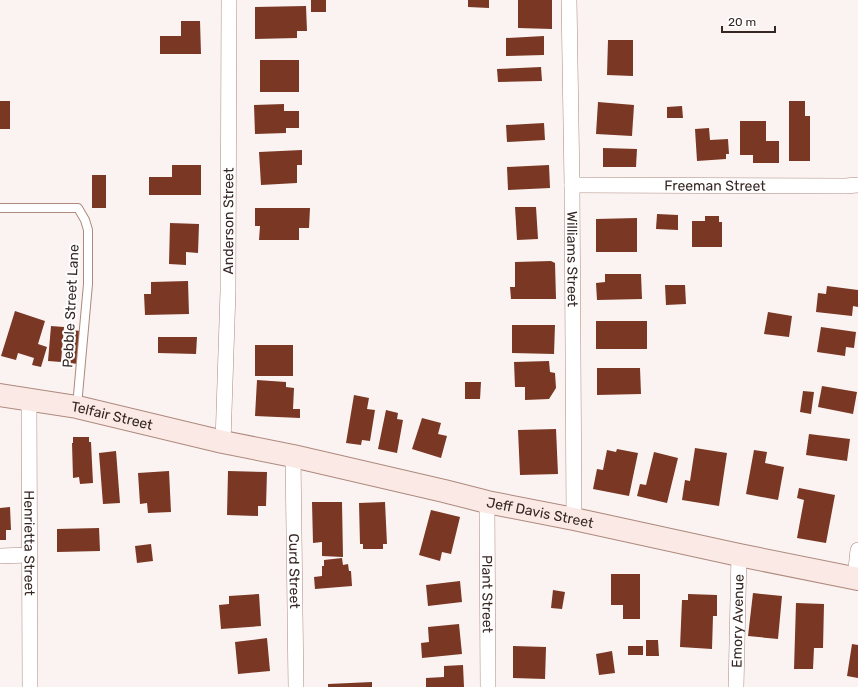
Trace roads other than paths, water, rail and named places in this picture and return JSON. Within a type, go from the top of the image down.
[{"type":"street","name":"Anderson Street","points":[[223,442],[228,291],[229,0]]},
{"type":"street","name":"Williams Street","points":[[569,0],[572,185],[574,519]]},
{"type":"street","name":"Freeman Street","points":[[572,185],[858,185]]},
{"type":"street","name":"Telfair Street","points":[[0,395],[77,407],[223,442]]},
{"type":"street","name":"Henrietta Street","points":[[29,399],[30,687]]},
{"type":"street","name":"Jeff Davis Street","points":[[223,442],[293,456],[487,502],[856,579]]},
{"type":"street","name":"Curd Street","points":[[293,456],[296,687]]},
{"type":"street","name":"Plant Street","points":[[487,502],[488,687]]},
{"type":"street","points":[[856,579],[858,550]]},
{"type":"street","points":[[0,556],[29,555]]},
{"type":"street","name":"Emory Avenue","points":[[736,687],[739,555]]},
{"type":"lane","name":"Pebble Street Lane","points":[[0,208],[78,208],[85,220],[88,230],[88,284],[77,407]]}]
